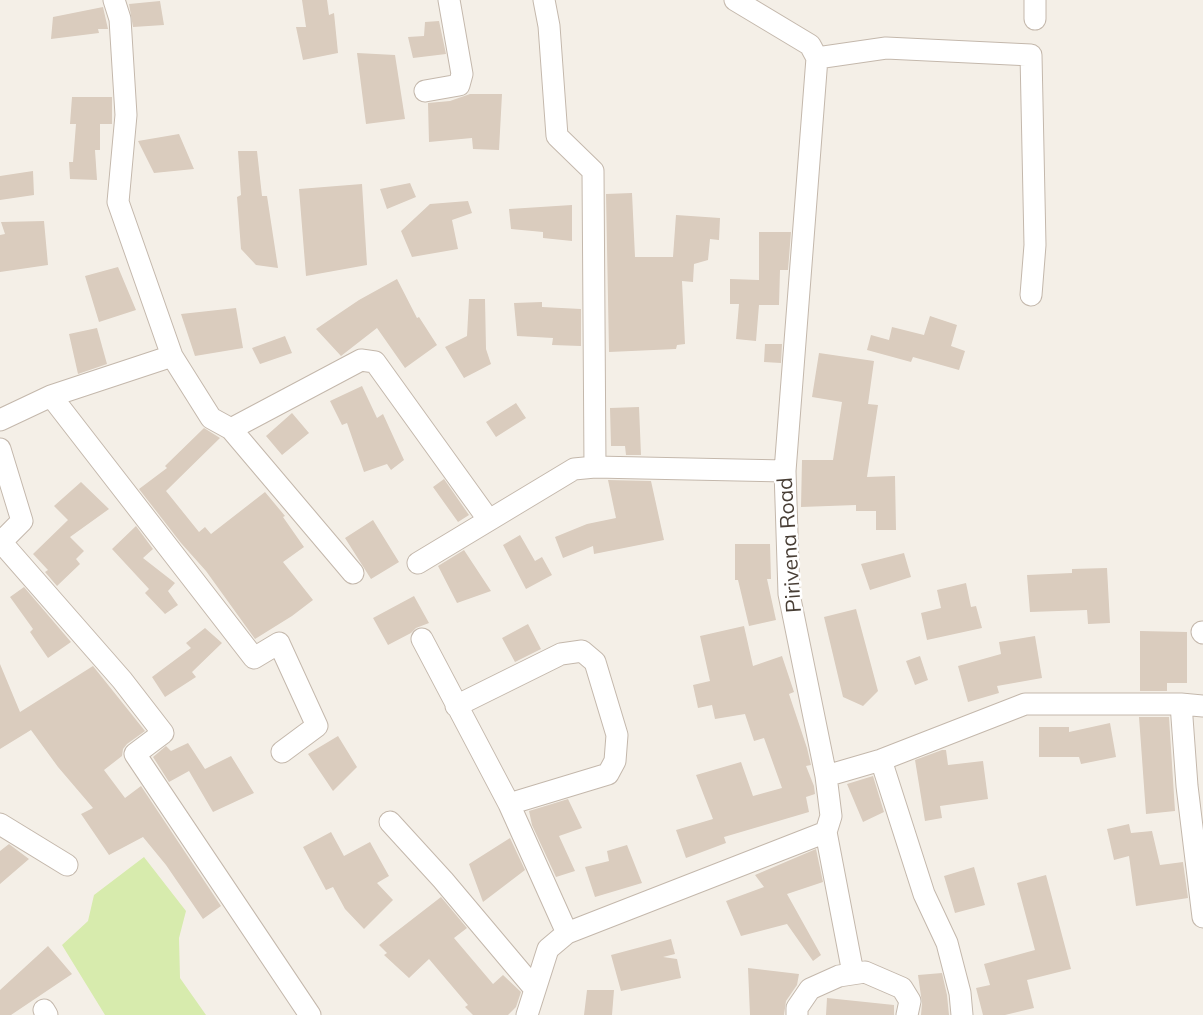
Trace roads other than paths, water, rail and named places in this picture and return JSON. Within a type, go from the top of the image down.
[{"type":"street","points":[[114,0],[120,19],[126,115],[118,202],[172,356],[211,418],[231,429],[353,573]]},
{"type":"street","points":[[425,91],[459,85],[462,74],[450,0]]},
{"type":"street","points":[[544,0],[549,26],[557,136],[593,171],[595,467]]},
{"type":"street","points":[[735,0],[810,45],[817,58],[886,48],[1031,55],[1035,245],[1031,295]]},
{"type":"street","name":"Pirivena Road","points":[[817,58],[785,471],[789,594],[826,776],[831,816],[826,832],[853,973]]},
{"type":"street","points":[[0,420],[51,396],[172,356]]},
{"type":"street","points":[[231,429],[361,360],[375,362],[488,519]]},
{"type":"street","points":[[51,396],[254,658],[279,644],[317,726],[282,752]]},
{"type":"street","points":[[0,449],[22,521],[1,543],[122,680],[163,733],[135,754],[310,1015]]},
{"type":"street","points":[[418,563],[574,469],[595,467],[785,471]]},
{"type":"street","points":[[422,639],[509,804],[567,933]]},
{"type":"street","points":[[456,706],[561,654],[582,651],[595,662],[617,735],[615,761],[608,774],[509,804]]},
{"type":"street","points":[[826,776],[881,760],[1025,704],[1203,706]]},
{"type":"street","points":[[1181,704],[1187,786],[1203,917]]},
{"type":"street","points":[[881,760],[924,894],[947,943],[960,993],[962,1015]]},
{"type":"street","points":[[390,822],[534,988]]},
{"type":"street","points":[[0,824],[67,865]]},
{"type":"street","points":[[526,1015],[548,949],[567,933],[826,832]]},
{"type":"street","points":[[796,1015],[797,1008],[810,989],[839,976],[866,972],[902,988],[910,1001],[908,1015]]}]
